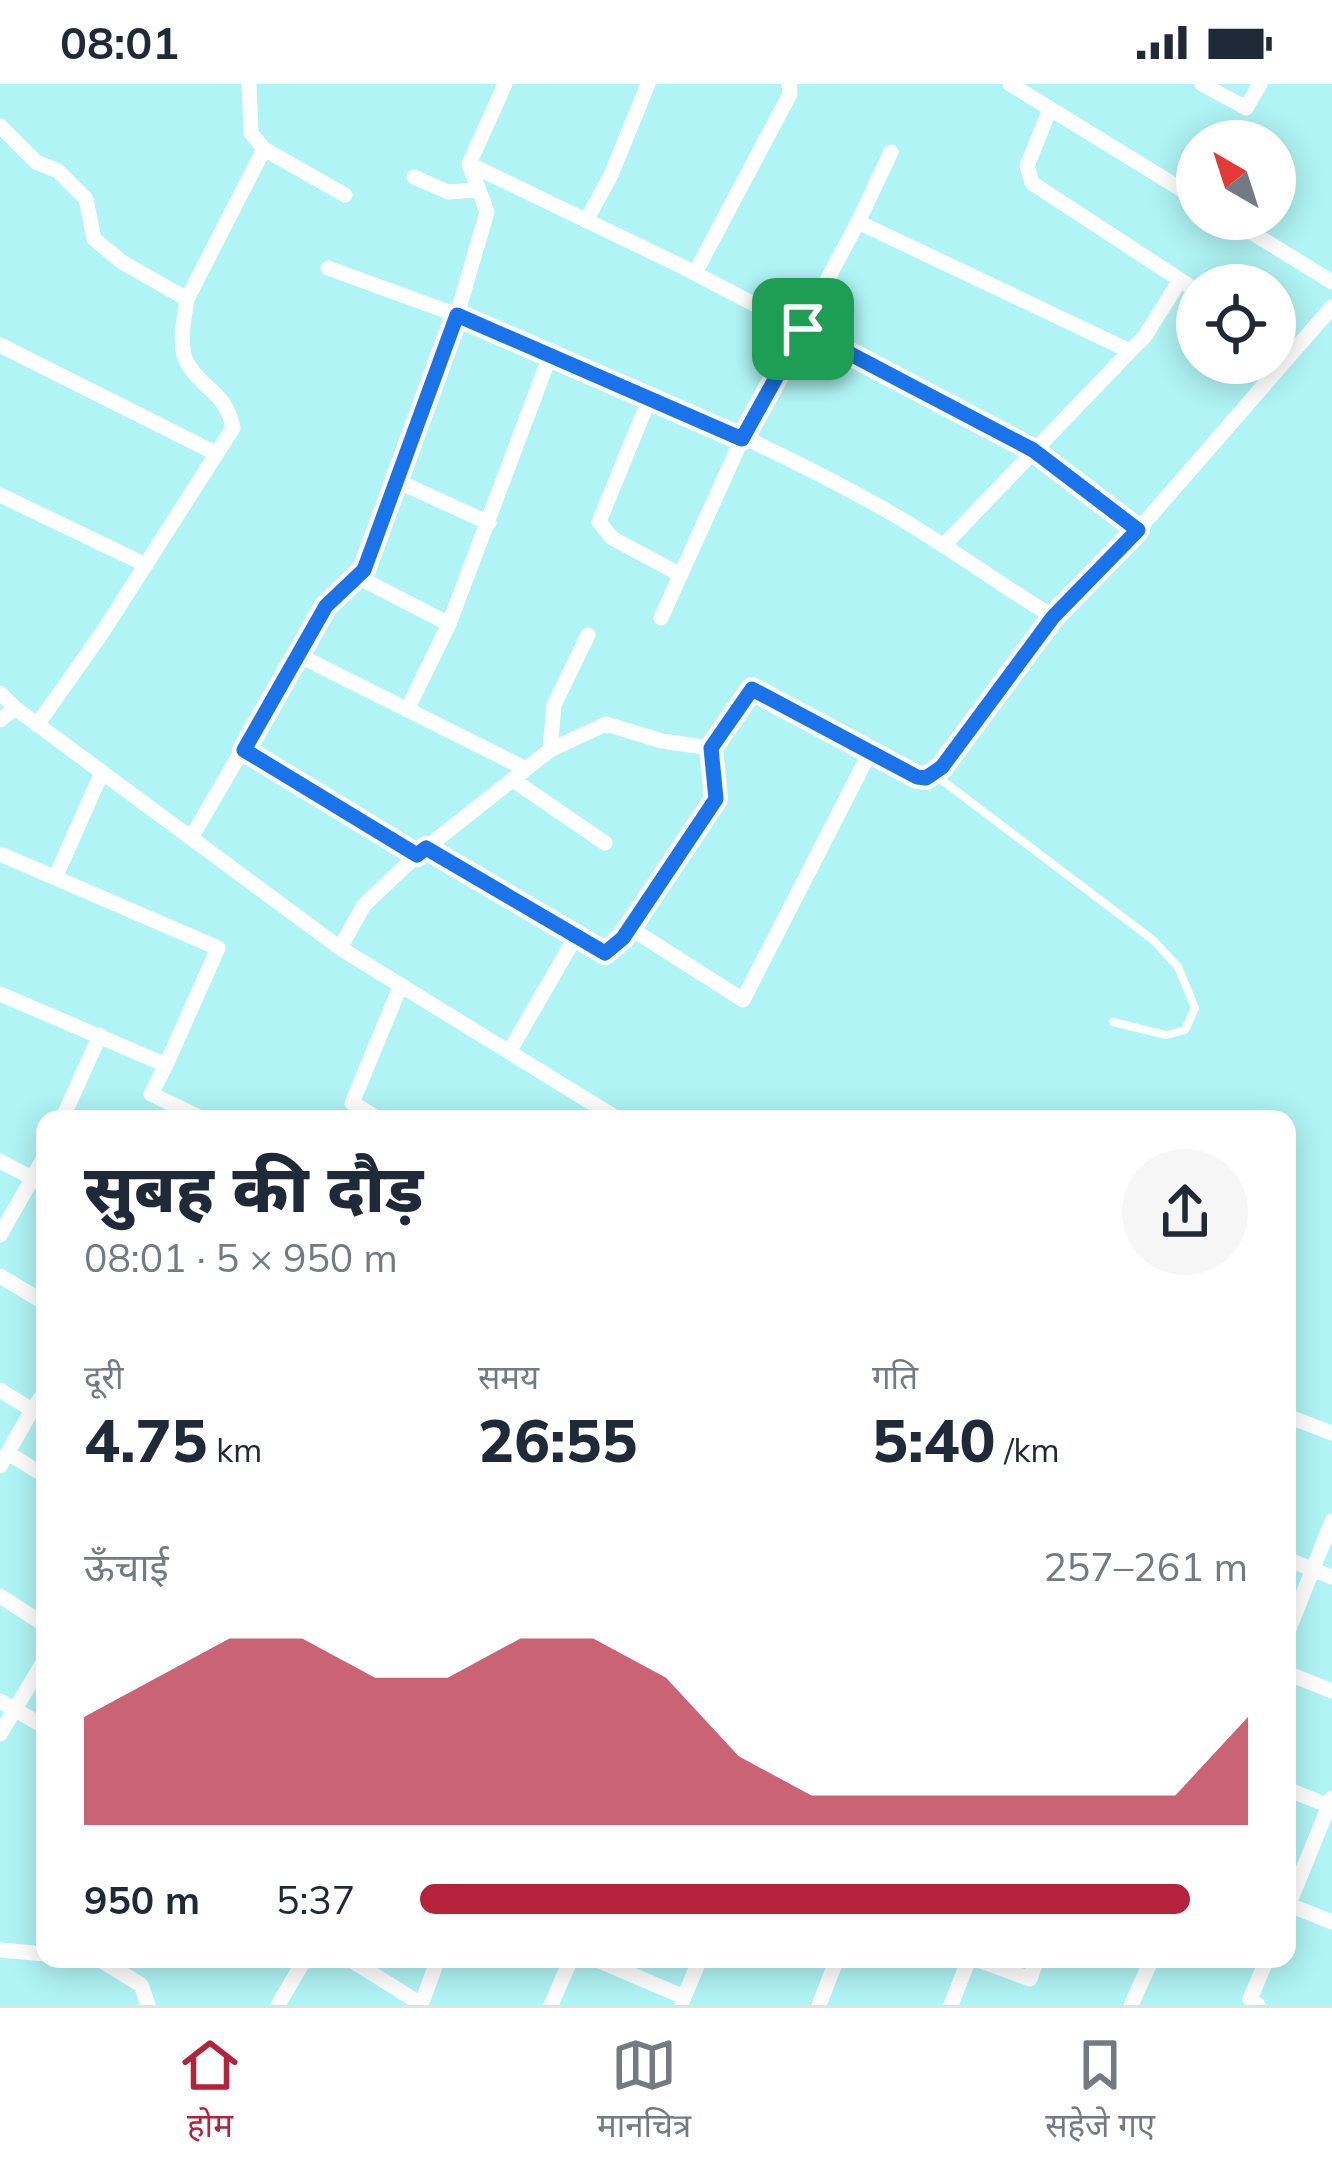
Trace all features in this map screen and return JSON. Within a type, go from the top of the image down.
[{"type":"street","points":[[249,84],[251,134],[264,149],[345,196]]},
{"type":"street","points":[[191,838],[326,606],[364,570],[457,315],[487,212],[469,164],[506,84]]},
{"type":"street","points":[[586,221],[611,175],[648,84]]},
{"type":"street","points":[[694,273],[790,94],[788,84]]},
{"type":"street","points":[[1010,84],[1176,186]]},
{"type":"street","points":[[1202,84],[1246,108],[1260,84]]},
{"type":"street","points":[[1050,109],[1027,166],[1032,184],[1176,277]]},
{"type":"street","points":[[0,126],[36,162],[58,171],[86,199],[94,239],[122,262],[187,299]]},
{"type":"street","points":[[37,724],[233,428],[229,408],[187,364],[182,333],[187,299],[264,149]]},
{"type":"street","points":[[662,618],[742,439],[803,329],[890,152]]},
{"type":"street","points":[[469,164],[694,273],[1033,450],[1138,530]]},
{"type":"street","points":[[414,177],[448,192],[478,190]]},
{"type":"street","points":[[858,222],[1130,351]]},
{"type":"street","points":[[1264,240],[1332,282]]},
{"type":"street","points":[[328,268],[551,353],[742,439],[870,501],[945,544],[1053,617]]},
{"type":"street","points":[[945,544],[1145,336],[1176,286]]},
{"type":"street","points":[[244,750],[605,953],[630,928],[716,799],[711,748],[752,689],[917,777],[934,774],[1053,617],[1138,530],[1332,307]]},
{"type":"street","points":[[0,345],[218,454]]},
{"type":"street","points":[[407,710],[489,523],[551,353]]},
{"type":"street","points":[[650,397],[599,522],[611,538],[681,575]]},
{"type":"street","points":[[397,481],[489,523]]},
{"type":"street","points":[[0,495],[146,565]]},
{"type":"street","points":[[358,577],[448,624]]},
{"type":"street","points":[[550,750],[554,705],[588,635]]},
{"type":"street","points":[[298,656],[407,710],[519,775],[605,843]]},
{"type":"street","points":[[0,693],[340,948],[592,1110]]},
{"type":"street","points":[[0,720],[15,708]]},
{"type":"street","points":[[340,948],[364,905],[422,851],[550,750],[606,724],[662,741],[711,748]]},
{"type":"street","points":[[630,928],[743,1000],[871,752]]},
{"type":"street","points":[[55,878],[102,772]]},
{"type":"street","points":[[0,854],[218,948],[151,1094],[184,1110]]},
{"type":"street","points":[[508,1052],[576,936]]},
{"type":"street","points":[[364,1110],[352,1103],[400,987]]},
{"type":"street","points":[[0,994],[166,1065]]},
{"type":"street","points":[[66,1110],[100,1035]]},
{"type":"street","points":[[0,1161],[36,1180]]},
{"type":"street","points":[[0,1235],[36,1187]]},
{"type":"street","points":[[0,1276],[36,1298]]},
{"type":"street","points":[[0,1390],[32,1410]]},
{"type":"street","points":[[36,1404],[4,1459],[36,1472]]},
{"type":"street","points":[[1296,1419],[1332,1433]]},
{"type":"street","points":[[1296,1612],[1332,1521]]},
{"type":"street","points":[[1296,1562],[1332,1577]]},
{"type":"street","points":[[0,1596],[36,1619]]},
{"type":"street","points":[[0,1734],[8,1705],[36,1670]]},
{"type":"street","points":[[1296,1677],[1332,1691]]},
{"type":"street","points":[[8,1705],[36,1722]]},
{"type":"street","points":[[1296,1792],[1331,1803],[1296,1887]]},
{"type":"street","points":[[1296,1909],[1332,1922]]},
{"type":"street","points":[[0,1950],[36,1953]]},
{"type":"street","points":[[114,1968],[141,1985],[148,2005]]},
{"type":"street","points":[[286,2002],[301,1968]]},
{"type":"street","points":[[363,1968],[421,2004],[435,1968]]},
{"type":"street","points":[[550,2005],[567,1968]]},
{"type":"street","points":[[614,1968],[683,2001],[696,1968]]},
{"type":"street","points":[[819,2005],[833,1968]]},
{"type":"street","points":[[951,2005],[968,1968]]},
{"type":"street","points":[[998,1968],[1030,1979],[1034,1968]]},
{"type":"street","points":[[1130,2005],[1148,1968]]},
{"type":"street","points":[[1258,2005],[1250,2000],[1263,1968]]},
{"type":"lane","points":[[934,774],[1153,940],[1178,967],[1195,1008],[1185,1030],[1166,1035],[1113,1022]]},
{"type":"route","points":[[457,315],[742,439],[803,329],[1033,450],[1138,530],[1053,617],[934,774],[917,777],[752,689],[711,748],[716,799],[623,938],[605,953],[426,848],[417,855],[244,750],[326,606],[364,570],[457,315]]}]
